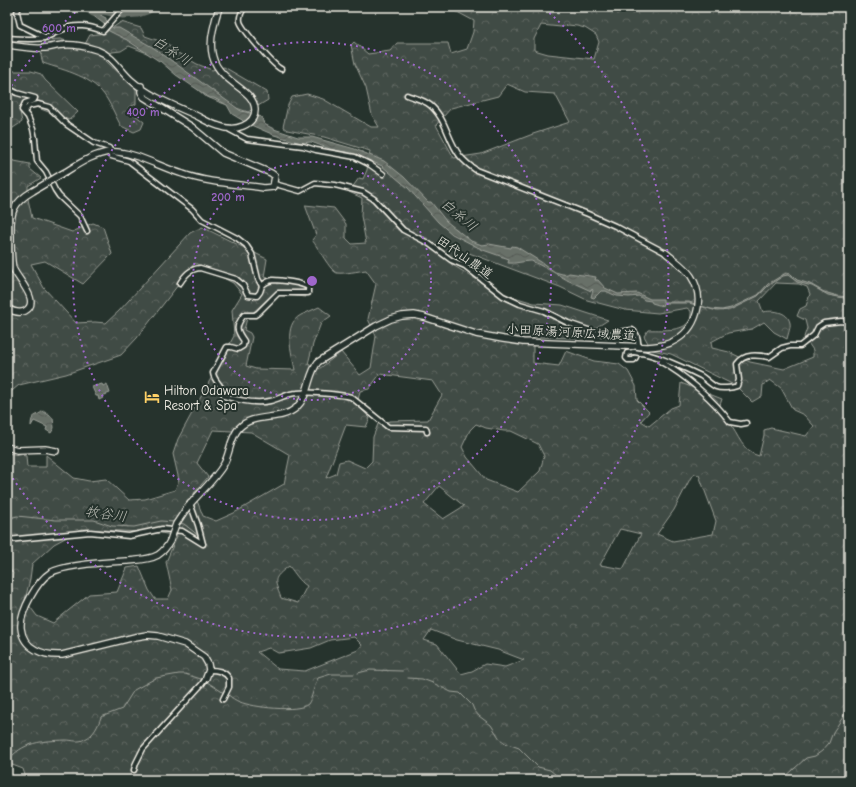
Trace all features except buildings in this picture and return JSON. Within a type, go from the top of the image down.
[{"type":"street","points":[[20,7],[17,12],[20,25],[45,38]]},
{"type":"street","points":[[7,45],[42,48],[65,44],[96,50],[106,54],[131,80],[154,95],[219,126],[238,128],[251,121],[255,112],[254,103],[222,74],[212,58],[210,48],[211,38],[217,12],[220,7]]},
{"type":"street","points":[[245,7],[240,17],[242,26],[271,61],[281,69]]},
{"type":"street","points":[[7,38],[26,40],[45,38],[62,29],[79,25],[103,31],[124,8]]},
{"type":"street","points":[[7,308],[18,312],[23,312],[27,310],[31,304],[29,294],[15,275],[13,268],[10,220],[14,207],[18,201],[33,191],[95,156],[110,152],[129,154],[183,175],[268,188],[273,187],[275,176],[251,164],[223,153],[192,128],[144,97],[140,86]]},
{"type":"street","points":[[7,88],[17,93],[35,98],[34,100],[24,103],[22,110],[33,129],[36,161],[46,172],[59,196],[80,216],[87,231]]},
{"type":"street","name":"小田原湯河原広域農道","points":[[209,670],[207,660],[198,652],[174,640],[147,635],[62,655],[51,656],[35,650],[26,641],[21,629],[26,604],[41,581],[53,572],[62,568],[146,559],[162,552],[170,541],[176,524],[190,503],[220,471],[228,456],[235,433],[243,424],[255,419],[281,416],[289,413],[300,404],[304,397],[313,368],[318,362],[376,326],[391,319],[402,316],[424,317],[476,334],[522,342],[636,350],[660,346],[672,342],[690,328],[696,316],[698,302],[697,292],[690,275],[680,264],[666,253],[615,226],[588,214],[476,170],[459,155],[443,122],[432,106],[425,101],[408,95]]},
{"type":"street","points":[[24,112],[29,106],[33,105],[45,105],[49,107],[66,124],[94,143],[109,148],[111,156],[124,159],[140,169],[192,209],[202,220],[237,238],[246,245],[252,254],[258,279],[262,286]]},
{"type":"street","points":[[229,128],[247,139],[303,146],[316,150],[355,157],[369,164],[383,174]]},
{"type":"street","name":"田代山農道","points":[[274,184],[300,191],[310,184],[321,183],[363,192],[374,199],[403,230],[428,243],[451,260],[465,266],[503,296],[568,323],[597,333],[608,334],[632,330],[637,334],[636,350]]},
{"type":"street","points":[[180,283],[189,272],[200,268],[236,279],[243,286],[248,295],[252,297],[257,296],[265,282],[274,280],[304,284],[308,287],[308,293],[278,294],[255,315],[244,315],[237,329],[244,341],[243,346],[238,349],[227,347],[213,373],[213,378],[223,390],[224,396],[237,400],[270,401],[287,394],[306,392],[351,397],[388,426],[426,428],[427,432]]},
{"type":"street","points":[[636,350],[640,353],[655,356],[698,375],[718,388],[735,387],[737,386],[739,380],[737,364],[741,360],[756,354],[769,357],[782,348],[800,346],[814,335],[818,327],[824,323],[841,321],[849,322]]},
{"type":"street","points":[[655,356],[657,359],[677,371],[721,410],[730,422],[741,424],[746,423]]},
{"type":"street","points":[[7,446],[17,450],[45,449],[56,451]]},
{"type":"street","points":[[7,540],[90,532],[129,536],[162,529],[182,531],[203,544],[190,503]]},
{"type":"street","points":[[134,770],[143,749],[198,689],[206,678],[209,670],[225,673],[229,678],[229,687],[224,698]]},
{"type":"green space","points":[[448,7],[849,7],[849,780],[25,780],[26,778],[23,769],[7,763],[7,591],[10,590],[13,573],[7,566],[7,453],[26,456],[27,467],[46,467],[46,455],[74,478],[89,481],[106,479],[129,500],[145,499],[175,490],[179,480],[173,454],[178,439],[234,336],[232,310],[242,294],[233,283],[195,263],[137,338],[121,355],[66,374],[19,385],[7,395],[7,162],[9,160],[30,164],[30,169],[41,178],[28,186],[28,199],[32,218],[72,232],[93,223],[103,227],[112,254],[83,284],[45,261],[31,264],[44,288],[76,323],[106,323],[119,311],[190,233],[202,227],[267,259],[264,277],[303,287],[306,297],[273,294],[247,318],[244,330],[250,333],[252,337],[246,366],[256,369],[295,370],[290,340],[292,325],[301,315],[319,307],[331,316],[321,323],[313,344],[308,364],[319,369],[341,352],[360,375],[371,368],[376,336],[368,319],[376,284],[366,270],[337,273],[331,268],[312,240],[316,235],[305,205],[334,208],[346,224],[346,238],[352,244],[366,243],[361,216],[362,198],[349,192],[359,178],[363,179],[367,170],[370,151],[324,137],[287,130],[283,127],[288,105],[292,97],[307,94],[323,99],[371,127],[379,127],[372,115],[366,88],[355,64],[351,45],[354,42],[368,54],[390,51],[397,43],[448,43],[451,54],[467,49],[473,32],[474,21]],"holes":[[[541,25],[561,27],[568,25],[585,28],[596,35],[599,42],[594,59],[548,54],[534,50],[534,39]],[[507,84],[525,92],[555,94],[570,122],[533,134],[481,154],[454,158],[436,125],[451,108],[498,96]],[[469,253],[560,287],[587,300],[625,310],[658,313],[687,308],[691,311],[690,319],[687,324],[682,327],[671,330],[648,330],[644,336],[652,350],[671,354],[736,386],[752,402],[762,396],[763,385],[770,380],[781,388],[793,410],[804,415],[814,426],[806,436],[771,428],[764,430],[759,456],[753,454],[745,447],[729,423],[718,411],[722,399],[681,383],[679,405],[671,408],[649,426],[641,421],[649,412],[637,400],[636,386],[628,371],[619,364],[594,361],[566,351],[559,366],[533,363],[533,337],[580,338],[608,320],[562,305],[534,303],[497,292],[451,264]],[[776,283],[799,284],[807,287],[810,294],[806,306],[800,309],[797,316],[805,320],[807,328],[804,337],[813,350],[813,357],[784,369],[750,362],[729,352],[712,348],[711,342],[728,333],[752,329],[764,322],[774,332],[787,339],[790,326],[789,319],[779,312],[763,312],[759,301]],[[380,374],[433,381],[442,395],[428,420],[390,421],[378,424],[373,437],[372,461],[365,468],[347,460],[339,462],[336,474],[326,478],[346,425],[366,427],[370,418],[357,405],[360,391],[369,389]],[[476,424],[486,428],[511,431],[538,444],[544,456],[540,471],[518,492],[486,480],[467,457],[462,447],[470,430]],[[213,430],[251,432],[290,455],[284,484],[234,513],[216,521],[203,516],[194,493],[208,477],[197,463]],[[695,474],[699,475],[716,521],[713,534],[673,541],[657,534],[674,510],[691,477]],[[439,486],[464,506],[443,519],[424,504]],[[82,529],[161,533],[177,536],[166,562],[172,590],[168,599],[155,599],[149,590],[139,566],[127,568],[117,592],[89,594],[53,623],[37,616],[25,600],[32,564],[54,544]],[[620,529],[641,534],[623,569],[600,565]],[[289,566],[299,579],[307,586],[298,603],[281,598],[276,583],[277,577]],[[431,630],[457,640],[498,650],[524,660],[505,667],[485,664],[472,671],[461,674],[437,644],[424,640]],[[354,637],[362,645],[358,650],[305,671],[278,669],[257,652],[269,648],[278,653],[311,648],[330,640]]]},
{"type":"green space","points":[[121,22],[141,28],[145,36],[168,44],[178,53],[197,64],[212,70],[224,67],[267,92],[268,100],[248,112],[219,102],[205,96],[175,69],[160,58],[129,46],[121,51],[112,52],[106,61],[136,89],[136,104],[128,108],[144,122],[141,129],[134,132],[121,126],[107,99],[101,91],[78,75],[43,63],[41,56],[45,40],[60,39],[84,46],[90,35],[105,33]]},
{"type":"green space","points":[[7,68],[14,71],[31,71],[41,74],[45,80],[78,112],[69,120],[28,104],[20,112],[22,122],[7,132]]},
{"type":"water","points":[[80,7],[88,8],[94,11],[106,18],[113,28],[119,28],[154,48],[241,111],[256,114],[262,118],[264,124],[298,137],[312,137],[355,149],[384,161],[404,177],[428,202],[431,202],[446,221],[471,241],[482,245],[489,244],[511,248],[512,246],[517,247],[555,272],[566,275],[569,273],[596,277],[595,280],[598,280],[605,288],[618,294],[637,293],[650,299],[663,299],[663,302],[689,302],[711,309],[722,310],[731,308],[758,295],[768,284],[786,273],[791,274],[797,280],[810,284],[824,292],[849,297],[849,299],[828,295],[812,286],[797,282],[788,275],[783,276],[768,286],[758,296],[730,310],[717,311],[689,303],[663,303],[662,306],[652,303],[651,301],[644,300],[639,296],[617,296],[606,291],[601,291],[594,298],[591,297],[592,289],[591,291],[567,280],[531,261],[508,263],[509,259],[483,250],[452,234],[438,222],[408,188],[382,166],[354,154],[330,149],[311,142],[301,143],[274,135],[244,122],[232,114],[227,105],[214,98],[210,98],[176,75],[160,61],[127,40],[109,31],[104,24],[84,9],[82,10]]},
{"type":"water","points":[[102,384],[103,386],[107,384],[110,393],[102,396],[103,398],[99,400],[92,387]]},
{"type":"water","points":[[43,411],[53,418],[54,428],[51,433],[46,430],[47,427],[34,421],[31,426],[34,416]]},
{"type":"waterway","points":[[85,7],[93,13],[103,11],[123,15],[138,14],[154,7]]},
{"type":"waterway","name":"牧谷川","points":[[7,519],[17,516],[56,520],[94,520],[112,526],[134,527],[161,521],[174,522]]},
{"type":"waterway","name":"牧谷川","points":[[179,523],[184,524],[199,536]]},
{"type":"waterway","points":[[358,673],[370,670],[402,671]]},
{"type":"waterway","points":[[7,762],[13,755],[26,746],[57,740],[80,741],[88,737],[95,730],[101,717],[122,709],[134,690],[156,678],[185,674],[204,680]]},
{"type":"waterway","points":[[227,694],[238,701],[254,706],[285,709],[303,707],[308,704],[311,699],[318,678],[331,674],[354,674]]},
{"type":"waterway","points":[[408,678],[422,679],[451,692],[460,693],[472,705],[479,716],[491,725],[500,739],[505,743],[519,748],[538,767],[550,770],[562,780]]},
{"type":"waterway","points":[[207,682],[224,693]]},
{"type":"waterway","points":[[782,780],[806,758],[815,756],[822,751],[829,743],[833,732],[849,708]]},
{"type":"waterway","points":[[646,780],[658,777],[670,780]]},
{"type":"railway","points":[[7,17],[11,7]]},
{"type":"place","name":"Hilton Odawara Resort & Spa","points":[[152,397]]},
{"type":"water label","name":"白糸川","points":[[172,51]]},
{"type":"water label","name":"白糸川","points":[[459,215]]}]
